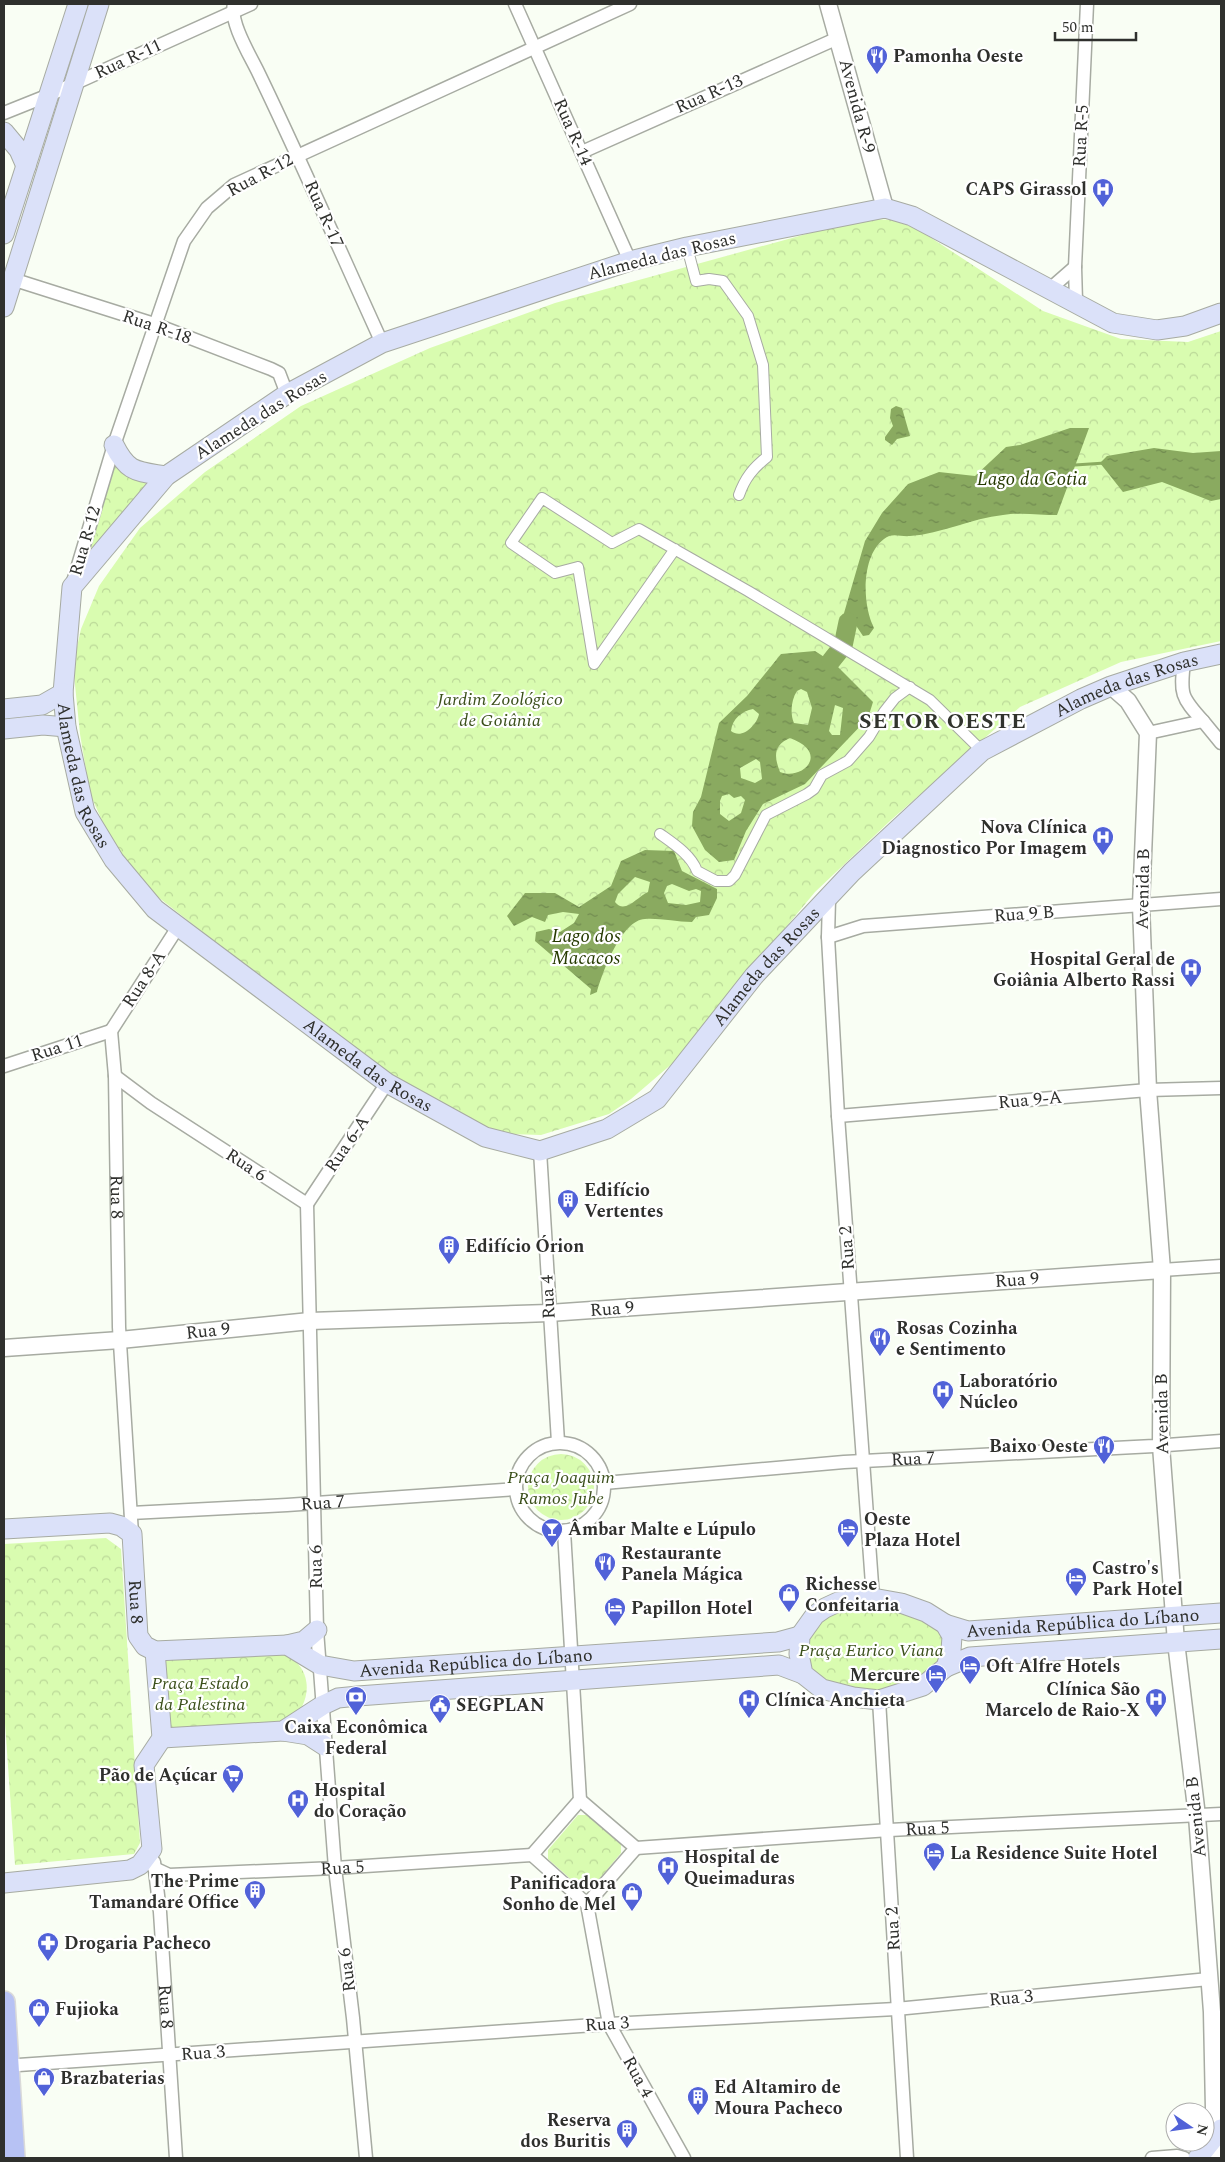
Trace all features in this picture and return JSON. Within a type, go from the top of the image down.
[{"type":"main road","points":[[4,234],[78,4]]},
{"type":"main road","points":[[4,307],[99,4]]},
{"type":"main road","points":[[4,132],[19,150],[26,166]]},
{"type":"main road","name":"Alameda das Rosas","points":[[1221,310],[1185,326],[1157,330],[1113,323],[1051,288],[912,216],[885,208],[687,247],[630,261],[382,343],[287,394],[166,476],[72,587],[63,693],[66,727],[85,812],[114,860],[155,909],[388,1083],[484,1137],[540,1151],[607,1129],[657,1099],[754,976],[829,899],[852,872],[982,751],[1111,686],[1184,662],[1221,654]]},
{"type":"main road","points":[[114,445],[123,462],[139,471],[166,476]]},
{"type":"main road","points":[[4,710],[42,705],[63,693]]},
{"type":"main road","points":[[42,705],[44,712],[43,725]]},
{"type":"main road","points":[[4,729],[43,725],[66,727]]},
{"type":"main road","points":[[4,1529],[110,1523],[121,1526],[132,1534]]},
{"type":"main road","name":"Rua 8","points":[[132,1534],[138,1636],[145,1646],[155,1651]]},
{"type":"main road","points":[[873,1598],[901,1603],[926,1612],[945,1624],[952,1636],[951,1651],[946,1667],[923,1686],[879,1700],[853,1697],[822,1689],[803,1674],[799,1654],[800,1636],[816,1615],[838,1602],[873,1598]]},
{"type":"main road","name":"Avenida República do Líbano","points":[[945,1624],[968,1631],[1221,1613]]},
{"type":"main road","points":[[162,1738],[155,1651],[287,1645],[304,1640],[317,1630]]},
{"type":"main road","name":"Avenida República do Líbano","points":[[287,1645],[320,1665],[354,1670],[778,1642],[800,1636]]},
{"type":"main road","name":"Avenida República do Líbano","points":[[946,1667],[970,1657],[1221,1639]]},
{"type":"main road","points":[[687,1648],[689,1674]]},
{"type":"main road","name":"Avenida República do Líbano","points":[[162,1738],[283,1731],[323,1705],[338,1698],[358,1696],[689,1674],[779,1665],[803,1674]]},
{"type":"main road","points":[[283,1731],[308,1734],[326,1746]]},
{"type":"main road","name":"Rua 8","points":[[152,1849],[144,1765],[162,1738]]},
{"type":"main road","points":[[4,1883],[130,1870],[140,1865],[152,1849]]},
{"type":"main road","points":[[4,2002],[6,2066],[14,2158]]},
{"type":"street","name":"Rua R-11","points":[[4,113],[73,84],[233,7],[251,4]]},
{"type":"street","name":"Rua R-14","points":[[515,4],[630,261]]},
{"type":"street","name":"Rua R-12","points":[[72,587],[114,445],[154,324],[184,241],[206,208],[234,185],[298,154],[630,4]]},
{"type":"street","name":"Avenida R-9","points":[[828,4],[885,208]]},
{"type":"street","name":"Rua R-5","points":[[1076,302],[1075,267],[1087,4]]},
{"type":"street","name":"Rua R-17","points":[[233,7],[240,33],[298,154],[382,343]]},
{"type":"street","name":"Rua R-13","points":[[582,152],[838,38]]},
{"type":"street","points":[[687,247],[696,281],[709,279],[722,281],[748,316],[763,365],[767,456],[753,468],[744,480],[739,495]]},
{"type":"street","points":[[1051,288],[1075,267]]},
{"type":"street","name":"Rua R-18","points":[[12,279],[154,324],[271,369],[279,373],[287,394]]},
{"type":"street","points":[[675,549],[594,664],[578,567],[555,573],[511,543],[542,498],[612,543],[639,529],[675,549],[930,700],[982,751]]},
{"type":"street","points":[[1184,662],[1181,689],[1188,705],[1221,743]]},
{"type":"street","points":[[1111,686],[1128,701],[1148,733],[1203,721]]},
{"type":"street","points":[[660,834],[676,845],[695,865],[697,871],[716,881],[729,881],[735,875],[766,815],[807,794],[814,789],[822,775],[848,761],[869,738],[884,712],[896,698],[910,688]]},
{"type":"street","name":"Avenida B","points":[[1148,733],[1141,906],[1148,1090],[1162,1270],[1161,1446],[1176,1642],[1197,1816],[1212,2012],[1212,2102]]},
{"type":"street","name":"Rua 2","points":[[829,899],[828,937],[838,1116],[873,1598]]},
{"type":"street","name":"Rua 9 B","points":[[828,937],[863,926],[1221,899]]},
{"type":"street","name":"Rua 8-A","points":[[111,1031],[178,927]]},
{"type":"street","name":"Rua 11","points":[[4,1066],[111,1031]]},
{"type":"street","name":"Rua 8","points":[[111,1031],[115,1076],[120,1340],[132,1534]]},
{"type":"street","name":"Rua 6","points":[[115,1076],[151,1103],[307,1204],[316,1502],[317,1630],[335,1868],[366,2158]]},
{"type":"street","name":"Rua 6-A","points":[[307,1204],[388,1083]]},
{"type":"street","name":"Rua 9-A","points":[[838,1116],[1148,1090],[1221,1088]]},
{"type":"street","name":"Rua 4","points":[[540,1151],[558,1442]]},
{"type":"street","name":"Rua 9","points":[[4,1348],[120,1340],[310,1321],[549,1313],[1221,1266]]},
{"type":"street","name":"Rua 7","points":[[604,1483],[862,1461],[1161,1446],[1221,1441]]},
{"type":"street","points":[[558,1442],[572,1444],[584,1449],[594,1458],[601,1470],[604,1483],[603,1496],[598,1509],[583,1524],[564,1531],[550,1530],[531,1520],[519,1503],[516,1489],[518,1475],[523,1462],[533,1452],[545,1445],[558,1442]]},
{"type":"street","name":"Rua 7","points":[[131,1513],[516,1489]]},
{"type":"street","points":[[564,1531],[580,1800],[532,1856],[588,1904],[636,1848],[580,1800]]},
{"type":"street","name":"Rua 2","points":[[879,1700],[888,1830],[896,2009],[907,2158]]},
{"type":"street","name":"Rua 5","points":[[636,1848],[888,1830],[1221,1814]]},
{"type":"street","name":"Rua 8","points":[[152,1849],[160,1912],[176,2158]]},
{"type":"street","name":"Rua 5","points":[[154,1868],[170,1875],[335,1868],[532,1856]]},
{"type":"street","name":"Rua 4","points":[[588,1904],[609,2024],[684,2158]]},
{"type":"street","name":"Rua 3","points":[[6,2066],[609,2024],[896,2009],[1209,1979]]},
{"type":"street","points":[[1152,2158],[1177,2156],[1184,2158]]},
{"type":"green space","name":"Jardim Zoológico de Goiânia","points":[[873,219],[891,220],[916,228],[1043,311],[1121,339],[1188,342],[1221,331],[1221,641],[1121,662],[1020,707],[891,820],[815,892],[674,1062],[631,1099],[609,1114],[541,1135],[509,1134],[477,1124],[401,1082],[273,987],[135,879],[115,849],[90,794],[80,734],[73,665],[81,629],[99,586],[140,528],[205,472],[301,406],[430,348],[555,303],[850,222]]},
{"type":"green space","points":[[114,462],[153,480],[87,555]]},
{"type":"green space","name":"Praça Joaquim Ramos Jube","points":[[561,1454],[574,1457],[584,1464],[591,1474],[594,1487],[591,1500],[584,1510],[574,1517],[561,1520],[548,1517],[538,1510],[531,1500],[528,1487],[531,1474],[538,1464],[548,1457]]},
{"type":"green space","points":[[106,1538],[121,1549],[140,1843],[134,1854],[15,1865],[4,1709],[4,1544]]},
{"type":"green space","name":"Praça Eurico Viana","points":[[864,1606],[914,1612],[940,1628],[946,1648],[942,1665],[893,1691],[846,1691],[825,1680],[811,1667],[805,1644],[814,1624],[835,1611]]},
{"type":"green space","name":"Praça Estado da Palestina","points":[[282,1653],[300,1666],[307,1684],[303,1704],[290,1721],[167,1731],[161,1658]]},
{"type":"green space","points":[[578,1815],[588,1815],[621,1844],[621,1853],[590,1890],[583,1890],[548,1859],[548,1850]]},
{"type":"water","points":[[896,406],[902,408],[910,436],[897,439],[892,445],[885,440],[885,437],[893,426],[890,418],[891,409]]},
{"type":"water","name":"Lago da Cotia","points":[[1070,428],[1089,428],[1057,515],[1010,514],[980,519],[922,535],[893,535],[887,537],[876,547],[871,557],[866,581],[867,607],[874,628],[869,635],[863,636],[855,624],[842,620],[865,541],[882,513],[908,484],[939,472],[975,476],[1006,447],[1020,445]]},
{"type":"water","points":[[1154,448],[1193,453],[1221,451],[1221,499],[1211,501],[1162,482],[1123,492],[1100,463],[1107,456]]},
{"type":"water","points":[[815,651],[835,664],[873,702],[868,718],[805,784],[763,804],[746,831],[734,860],[719,862],[705,850],[692,826],[693,812],[701,797],[719,723],[747,696],[781,654]],"holes":[[[801,689],[807,692],[812,708],[808,725],[794,723],[792,703],[797,691]],[[835,705],[843,708],[840,735],[832,735],[829,731]],[[753,709],[759,714],[755,723],[748,730],[740,734],[731,731],[733,723],[738,716]],[[790,738],[802,744],[809,751],[811,758],[809,764],[797,773],[788,774],[780,772],[776,752],[784,741]],[[756,759],[760,762],[762,779],[755,783],[741,778],[740,768]],[[729,794],[734,798],[741,796],[745,800],[741,813],[729,821],[720,814],[722,796]]]},
{"type":"water","name":"Lago dos Macacos","points":[[645,850],[674,851],[682,871],[717,889],[717,898],[709,915],[696,917],[692,922],[645,919],[636,922],[628,928],[608,961],[597,992],[590,995],[591,989],[535,941],[536,932],[549,929],[560,932],[574,923],[579,914],[563,912],[548,915],[545,922],[532,917],[514,926],[507,916],[525,893],[555,893],[579,907],[611,886],[621,861]],"holes":[[[635,877],[650,882],[648,892],[627,906],[619,905],[615,902],[618,894]],[[672,884],[689,891],[696,889],[701,891],[700,902],[686,905],[668,903],[664,893],[667,886]]]},
{"type":"waterway","points":[[1075,465],[1105,463]]},
{"type":"waterway","points":[[831,661],[843,646],[848,622]]},
{"type":"place","name":"Pamonha Oeste","points":[[877,75]]},
{"type":"place","name":"CAPS Girassol","points":[[1103,208]]},
{"type":"place","name":"Nova Clínica Diagnostico Por Imagem","points":[[1103,856]]},
{"type":"place","name":"Hospital Geral de Goiânia Alberto Rassi","points":[[1191,988]]},
{"type":"place","name":"Edifício Vertentes","points":[[568,1219]]},
{"type":"place","name":"Edifício Órion","points":[[449,1265]]},
{"type":"place","name":"Rosas Cozinha e Sentimento","points":[[880,1357]]},
{"type":"place","name":"Laboratório Núcleo","points":[[943,1410]]},
{"type":"place","name":"Baixo Oeste","points":[[1104,1465]]},
{"type":"place","name":"Âmbar Malte e Lúpulo","points":[[552,1548]]},
{"type":"place","name":"Oeste Plaza Hotel","points":[[848,1548]]},
{"type":"place","name":"Restaurante Panela Mágica","points":[[605,1582]]},
{"type":"place","name":"Castro's Park Hotel","points":[[1076,1597]]},
{"type":"place","name":"Richesse Confeitaria","points":[[789,1613]]},
{"type":"place","name":"Papillon Hotel","points":[[615,1627]]},
{"type":"place","name":"Oft Alfre Hotels","points":[[970,1685]]},
{"type":"place","name":"Mercure","points":[[936,1694]]},
{"type":"place","name":"Caixa Econômica Federal","points":[[356,1716]]},
{"type":"place","name":"Clínica São Marcelo de Raio-X","points":[[1156,1718]]},
{"type":"place","name":"Clínica Anchieta","points":[[749,1719]]},
{"type":"place","name":"SEGPLAN","points":[[440,1724]]},
{"type":"place","name":"Pão de Açúcar","points":[[233,1794]]},
{"type":"place","name":"Hospital do Coração","points":[[298,1819]]},
{"type":"place","name":"La Residence Suite Hotel","points":[[934,1872]]},
{"type":"place","name":"Hospital de Queimaduras","points":[[668,1886]]},
{"type":"place","name":"The Prime Tamandaré Office","points":[[255,1910]]},
{"type":"place","name":"Panificadora Sonho de Mel","points":[[632,1912]]},
{"type":"place","name":"Drogaria Pacheco","points":[[48,1962]]},
{"type":"place","name":"Fujioka","points":[[39,2028]]},
{"type":"place","name":"Brazbaterias","points":[[44,2097]]},
{"type":"place","name":"Ed Altamiro de Moura Pacheco","points":[[698,2116]]},
{"type":"place","name":"Reserva dos Buritis","points":[[627,2149]]},
{"type":"district","name":"SETOR OESTE","points":[[943,721]]}]
